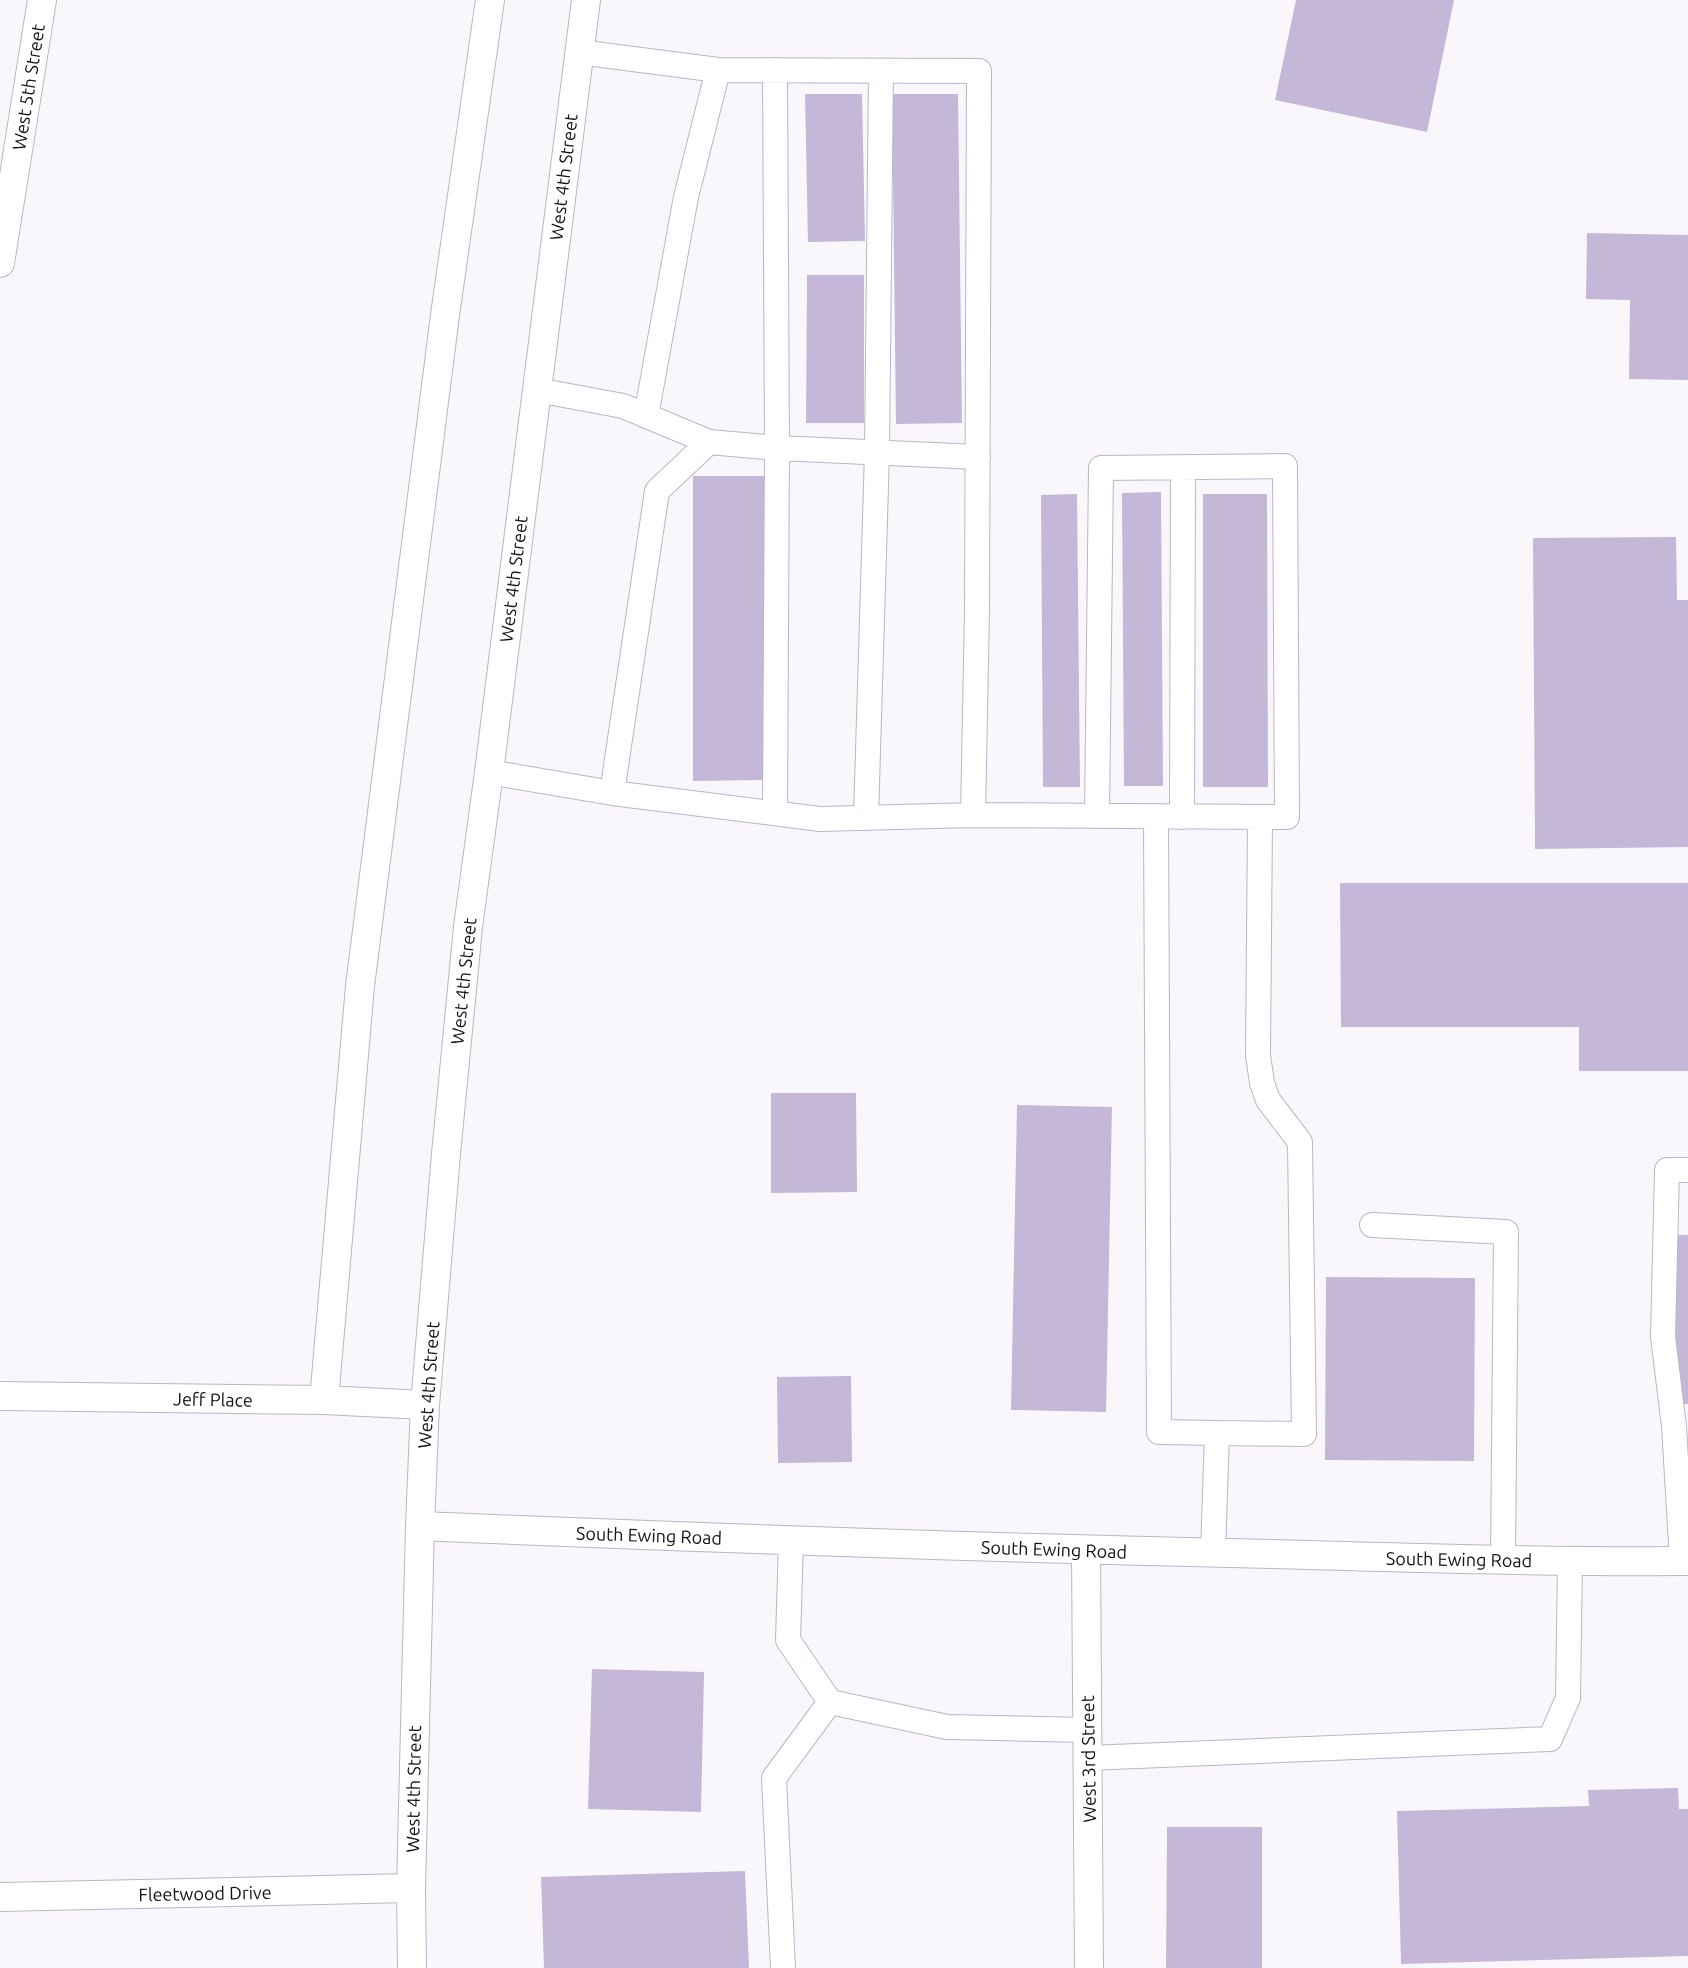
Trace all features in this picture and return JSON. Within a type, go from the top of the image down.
[{"type":"street","name":"West 5th Street","points":[[0,263],[42,0]]},
{"type":"street","points":[[324,1400],[360,986],[445,315],[490,0]]},
{"type":"street","name":"West 4th Street","points":[[412,1968],[410,1888],[425,1405],[468,927],[586,0]]},
{"type":"street","name":"Jeff Place","points":[[0,1396],[324,1400],[425,1405]]},
{"type":"street","name":"South Ewing Road","points":[[420,1526],[791,1541],[1086,1550],[1570,1562],[1685,1561]]},
{"type":"street","name":"West 3rd Street","points":[[1086,1550],[1089,1968]]},
{"type":"street","name":"Fleetwood Drive","points":[[0,1897],[410,1888]]},
{"type":"lane","points":[[579,52],[718,70],[979,71],[978,457],[973,815]]},
{"type":"lane","points":[[646,416],[686,197],[718,70]]},
{"type":"lane","points":[[775,70],[777,448],[775,813]]},
{"type":"lane","points":[[866,818],[877,453],[881,71]]},
{"type":"lane","points":[[537,390],[623,406],[709,442],[777,448],[978,457]]},
{"type":"lane","points":[[612,793],[657,491],[709,442]]},
{"type":"lane","points":[[489,772],[612,793],[820,819],[973,815],[1260,818],[1287,817],[1285,466],[1101,468],[1097,816]]},
{"type":"lane","points":[[1182,817],[1183,467]]},
{"type":"lane","points":[[1156,816],[1159,1432],[1304,1434],[1300,1142],[1268,1100],[1262,1083],[1258,1055],[1260,818]]},
{"type":"lane","points":[[1685,1561],[1674,1426],[1663,1337],[1667,1170],[1688,1170]]},
{"type":"lane","points":[[1372,1225],[1506,1232],[1503,1560]]},
{"type":"lane","points":[[1213,1553],[1217,1433]]},
{"type":"lane","points":[[791,1541],[788,1640],[830,1702],[947,1727],[1087,1730]]},
{"type":"lane","points":[[1088,1758],[1550,1739],[1568,1698],[1570,1562]]},
{"type":"lane","points":[[783,1968],[774,1778],[830,1702]]},
{"type":"building","points":[[1296,0],[1454,0],[1427,132],[1275,100]]},
{"type":"building","points":[[805,94],[862,94],[865,241],[808,242]]},
{"type":"building","points":[[892,94],[958,94],[962,423],[896,424]]},
{"type":"building","points":[[1587,233],[1688,235],[1688,380],[1629,379],[1630,300],[1586,299]]},
{"type":"building","points":[[807,275],[864,275],[864,423],[806,423]]},
{"type":"building","points":[[693,476],[765,476],[765,780],[693,781]]},
{"type":"building","points":[[1161,492],[1163,786],[1124,786],[1122,493]]},
{"type":"building","points":[[1077,494],[1080,787],[1043,787],[1041,495]]},
{"type":"building","points":[[1203,494],[1267,494],[1268,787],[1203,787]]},
{"type":"building","points":[[1676,537],[1677,600],[1688,600],[1688,847],[1535,849],[1533,538]]},
{"type":"building","points":[[1340,883],[1688,883],[1688,1071],[1579,1071],[1579,1027],[1341,1027]]},
{"type":"building","points":[[771,1093],[856,1093],[857,1192],[771,1193]]},
{"type":"building","points":[[1017,1105],[1112,1107],[1106,1412],[1011,1410]]},
{"type":"building","points":[[1674,1235],[1688,1235],[1688,1404],[1677,1405]]},
{"type":"building","points":[[1326,1277],[1475,1278],[1474,1461],[1325,1460]]},
{"type":"building","points":[[851,1376],[852,1462],[778,1463],[777,1377]]},
{"type":"building","points":[[592,1669],[704,1672],[701,1812],[588,1809]]},
{"type":"building","points":[[1678,1788],[1679,1809],[1688,1809],[1688,1956],[1401,1964],[1397,1811],[1589,1806],[1588,1790]]},
{"type":"building","points":[[1167,1827],[1262,1827],[1262,1968],[1166,1968]]},
{"type":"building","points":[[745,1871],[749,1968],[544,1968],[541,1877]]}]
